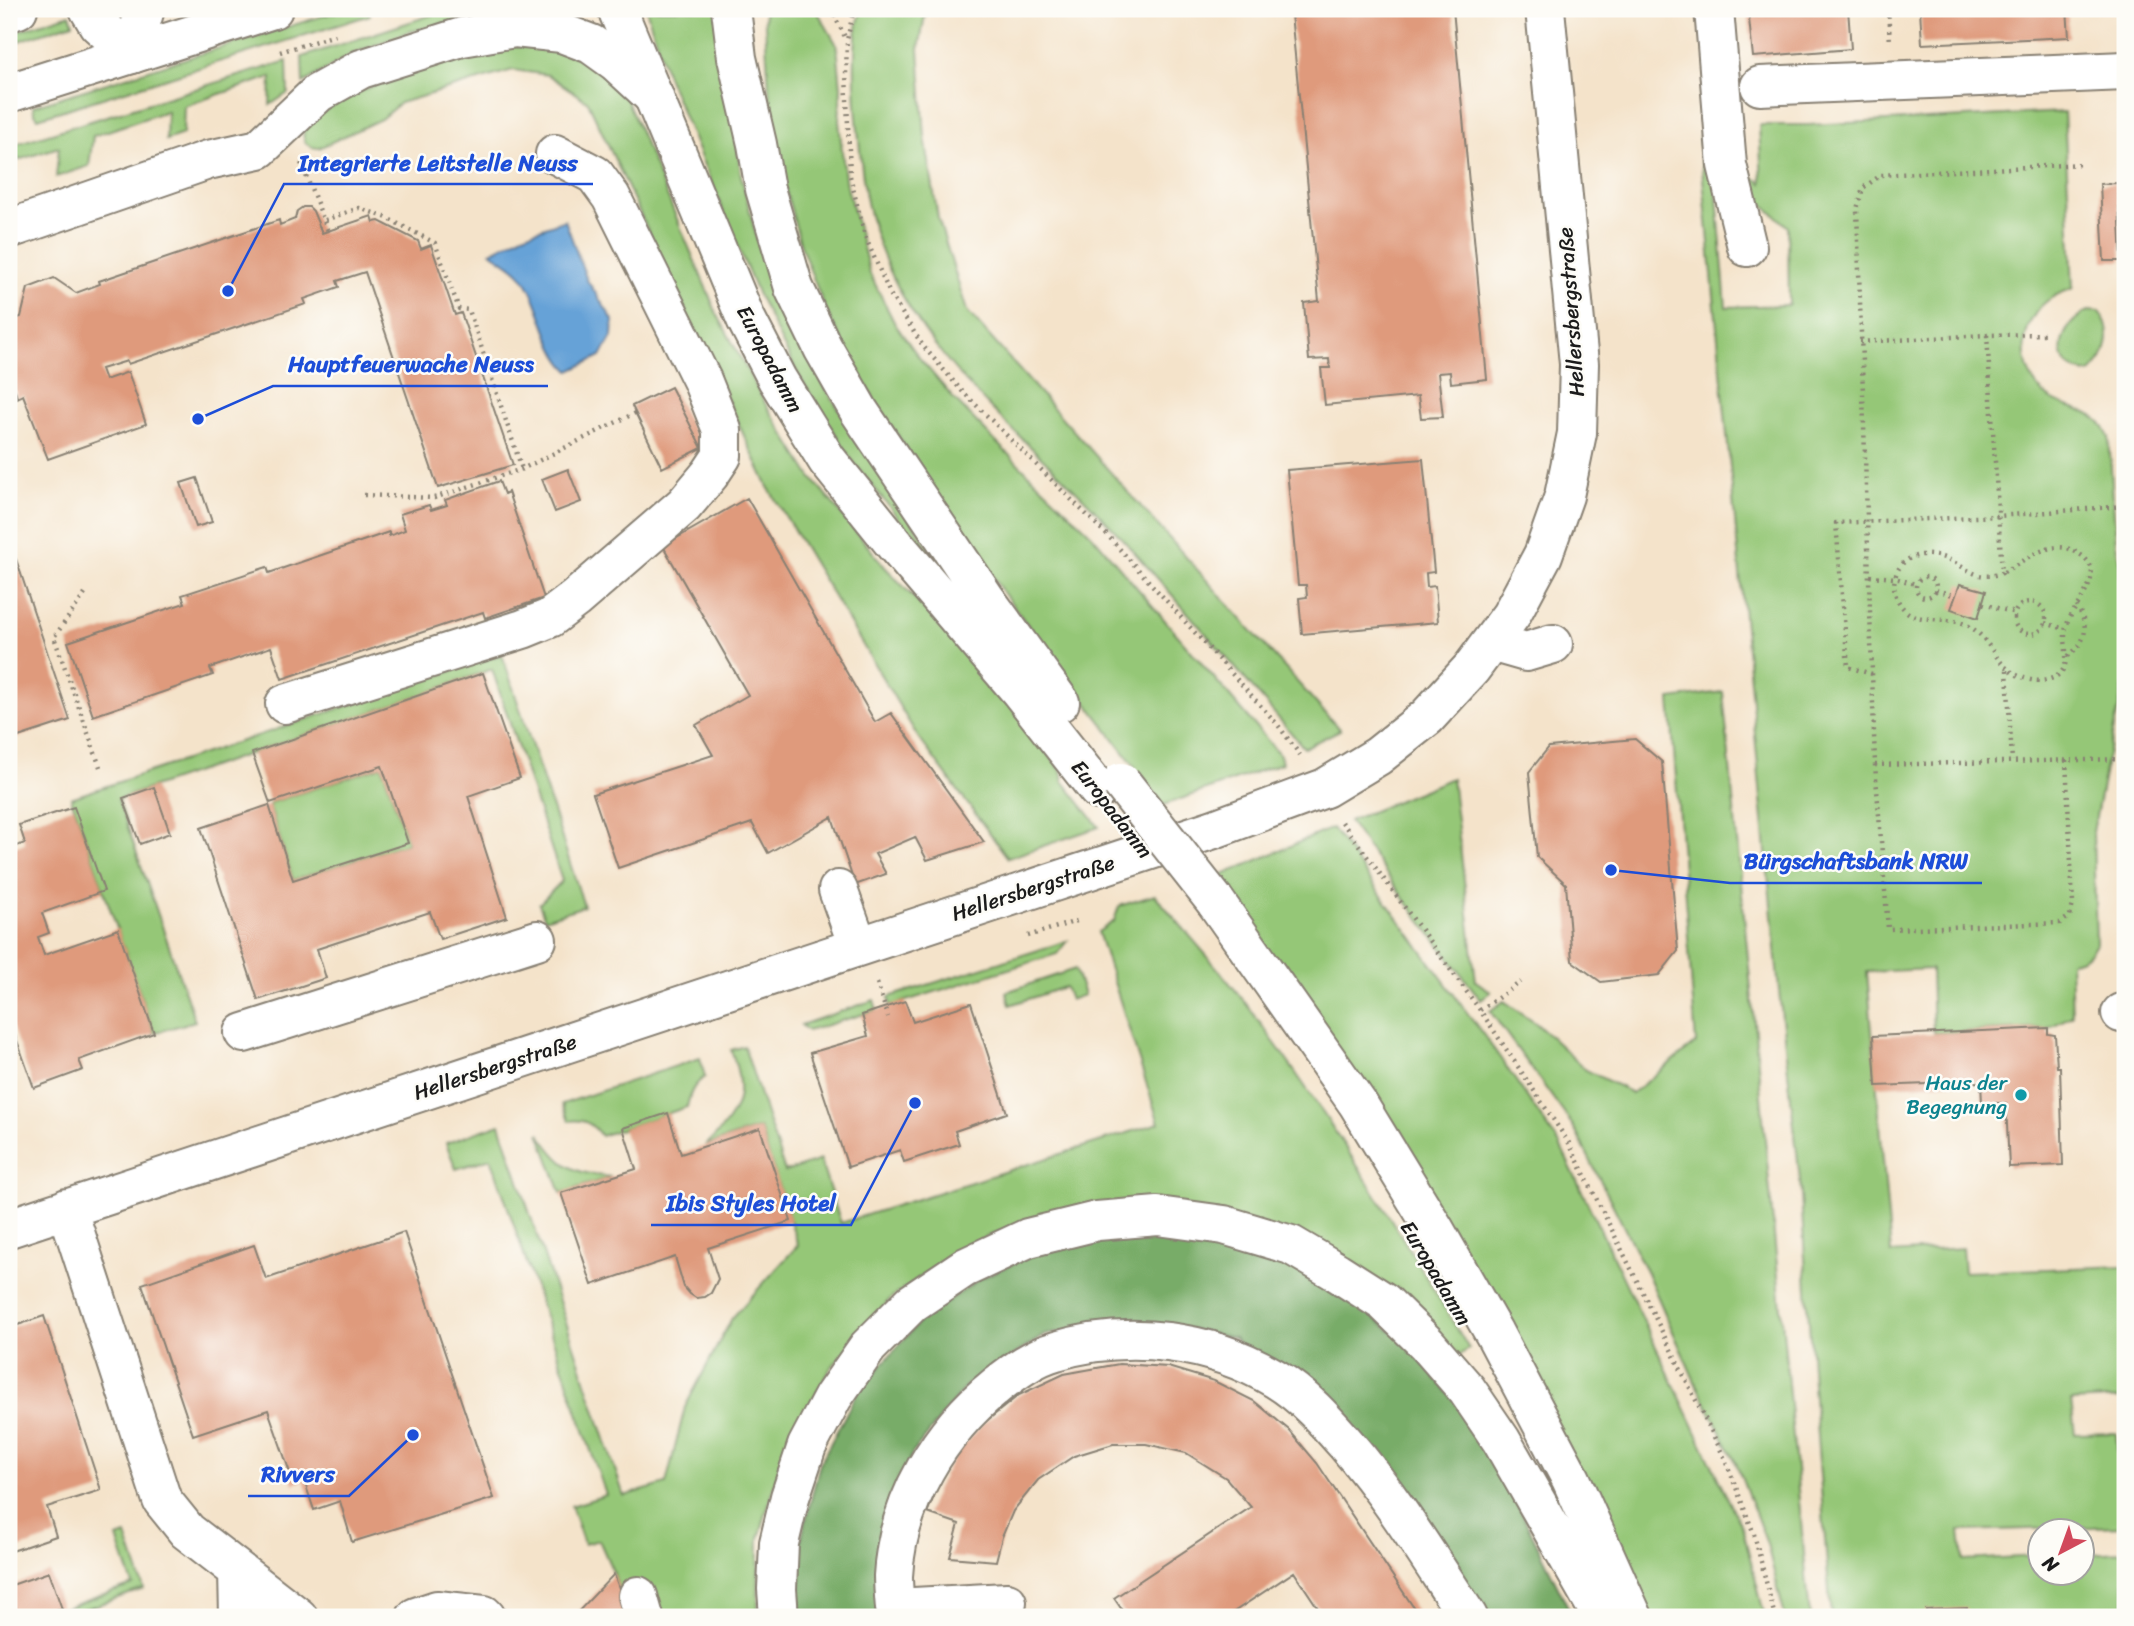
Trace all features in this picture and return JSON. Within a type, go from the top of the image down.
[{"type":"main road","points":[[9,12],[18,9]]},
{"type":"main road","points":[[89,9],[98,24],[132,54]]},
{"type":"main road","points":[[132,54],[145,9]]},
{"type":"main road","points":[[9,93],[273,9]]},
{"type":"main road","name":"Europadamm","points":[[617,9],[747,319],[777,379],[827,460],[896,546],[1020,691],[1110,786],[1203,906],[1270,1017],[1337,1112],[1420,1244],[1476,1340],[1612,1617]]},
{"type":"main road","name":"Europadamm","points":[[731,9],[737,58],[765,189],[794,288],[828,358],[859,411],[985,598],[1051,690],[1110,786]]},
{"type":"main road","name":"Europadamm","points":[[751,9],[757,144]]},
{"type":"main road","name":"Hellersbergstraße","points":[[12,1216],[67,1208],[1214,829],[1325,788],[1378,756],[1427,717],[1471,669],[1511,615],[1543,555],[1564,496],[1577,433],[1579,364],[1545,9]]},
{"type":"main road","points":[[1714,9],[1727,164],[1746,247]]},
{"type":"main road","points":[[9,229],[208,160],[259,149],[318,93],[361,69],[528,18],[591,44],[616,62],[654,97]]},
{"type":"main road","points":[[1760,86],[2125,71]]},
{"type":"main road","points":[[285,704],[550,618],[684,505],[722,456],[722,430],[702,380],[611,197],[595,176],[555,154]]},
{"type":"main road","points":[[1491,642],[1526,652],[1553,644]]},
{"type":"main road","points":[[838,890],[858,946]]},
{"type":"main road","points":[[244,1033],[537,940]]},
{"type":"main road","points":[[67,1208],[162,1500],[187,1531],[298,1617]]},
{"type":"main road","points":[[779,1617],[779,1543],[790,1497],[813,1433],[833,1397],[868,1347],[912,1303],[964,1268],[1028,1238],[1097,1221],[1158,1216],[1224,1225],[1291,1245],[1384,1302],[1427,1344],[1474,1400],[1612,1617]]},
{"type":"main road","points":[[1007,1602],[895,1612],[893,1576],[900,1534],[912,1497],[929,1461],[982,1397],[1018,1368],[1055,1351],[1101,1342],[1143,1340],[1189,1344],[1233,1358],[1276,1380],[1317,1411],[1376,1479],[1468,1617]]},
{"type":"main road","points":[[238,1571],[239,1617]]},
{"type":"main road","points":[[416,1617],[437,1610],[486,1617]]},
{"type":"path","points":[[831,9],[847,40]]},
{"type":"path","points":[[854,9],[847,40],[846,74],[850,176],[864,236],[890,294],[923,346],[962,391],[1109,537],[1278,725],[1325,788],[1345,829],[1480,1010],[1569,1143],[1719,1447],[1754,1534],[1775,1617]]},
{"type":"path","points":[[296,47],[296,59]]},
{"type":"path","points":[[295,113],[301,162],[328,231]]},
{"type":"path","points":[[2066,760],[2073,904],[2070,916],[2060,923],[1888,929],[1875,765],[1857,209],[1863,188],[1881,175],[2083,164]]},
{"type":"path","points":[[325,220],[359,208],[385,217],[435,243],[459,309],[469,310],[522,469]]},
{"type":"path","points":[[1860,342],[2047,334]]},
{"type":"path","points":[[1987,335],[2001,573]]},
{"type":"path","points":[[364,495],[434,498],[522,469],[635,414]]},
{"type":"path","points":[[1872,674],[1848,667],[1836,523],[1998,516],[2125,506]]},
{"type":"path","points":[[2068,656],[2065,629],[2077,606],[2089,587],[2092,574],[2088,561],[2076,551],[2063,546],[2048,548],[1990,577],[1928,554],[1910,557],[1900,566],[1895,578],[1894,591],[1908,614],[1954,620],[1969,625],[1984,636],[2007,669],[2023,677],[2041,681],[2054,678],[2062,670],[2068,656],[2078,647],[2085,633],[2085,619],[2077,606]]},
{"type":"path","points":[[1870,576],[1895,578],[1915,584]]},
{"type":"path","points":[[1926,576],[1936,583],[1936,590],[1932,596],[1926,598],[1920,596],[1915,584],[1919,578],[1926,576]]},
{"type":"path","points":[[1936,590],[1956,596]]},
{"type":"path","points":[[85,594],[54,637],[100,767]]},
{"type":"path","points":[[2023,603],[2038,604],[2045,612],[2045,623],[2039,631],[2024,633],[2016,626],[2015,613],[2023,603]]},
{"type":"path","points":[[1983,604],[2015,613]]},
{"type":"path","points":[[2045,623],[2065,629]]},
{"type":"path","points":[[2007,669],[2012,761]]},
{"type":"path","points":[[1875,765],[2124,759]]},
{"type":"path","points":[[1480,1010],[1521,982]]},
{"type":"path","points":[[877,983],[888,1017]]},
{"type":"green space","points":[[345,9],[368,9],[370,15],[38,118],[34,112],[33,106]]},
{"type":"green space","points":[[450,9],[509,9],[408,32],[352,54],[303,83],[302,57]]},
{"type":"green space","points":[[646,9],[720,9],[741,175],[759,248],[788,321],[826,389],[960,596],[852,460],[798,374],[757,293],[667,76]]},
{"type":"green space","points":[[764,9],[816,9],[837,45],[841,88],[839,121],[845,179],[870,274],[895,324],[954,399],[1092,535],[1280,755],[1282,763],[1164,805],[1002,591],[876,403],[826,311],[802,249],[785,188],[769,91]]},
{"type":"green space","points":[[862,9],[926,9],[919,49],[925,137],[938,218],[967,311],[1340,730],[1304,748],[1116,532],[973,390],[912,312],[888,268],[871,219],[864,186],[855,68],[856,35]]},
{"type":"green space","points":[[70,14],[73,23],[10,44],[9,34]]},
{"type":"green space","points":[[504,46],[545,47],[595,62],[623,91],[717,314],[766,405],[811,477],[885,567],[981,668],[1061,770],[1063,781],[1099,827],[1008,858],[918,737],[768,487],[588,102],[548,75],[513,70],[400,103],[381,119],[319,148],[311,147],[305,142],[305,129],[315,117],[351,96],[437,60]]},
{"type":"green space","points":[[287,61],[288,93],[270,105],[271,77],[184,106],[183,134],[166,140],[167,111],[93,136],[89,166],[56,177],[59,147],[9,163],[9,146]]},
{"type":"green space","points":[[2064,112],[2073,288],[2041,306],[2032,318],[2025,346],[2030,374],[2037,386],[2054,401],[2096,418],[2109,437],[2116,545],[2120,564],[2125,679],[2093,832],[2096,943],[2086,957],[2070,962],[2072,1016],[2048,1028],[1933,1033],[1931,969],[1867,972],[1891,1253],[1962,1248],[1964,1272],[2125,1266],[2125,1398],[2071,1401],[2075,1434],[2116,1433],[2124,1526],[2096,1527],[2096,1518],[2025,1518],[2025,1529],[1960,1531],[1963,1560],[2025,1557],[2025,1588],[2096,1588],[2096,1553],[2125,1552],[2125,1617],[1831,1617],[1800,1180],[1779,991],[1699,136],[1712,133],[1726,307],[1789,305],[1788,227],[1738,181],[1737,166],[1762,183],[1759,125]]},
{"type":"green space","points":[[2088,311],[2099,312],[2104,319],[2108,335],[2102,359],[2091,373],[2071,368],[2062,355],[2061,347],[2067,330]]},
{"type":"green space","points":[[502,654],[584,906],[545,919],[539,904],[562,881],[492,669],[118,799],[195,1021],[154,1033],[71,798]]},
{"type":"green space","points":[[1723,692],[1810,1617],[1785,1617],[1767,1544],[1736,1463],[1696,1384],[1648,1275],[1573,1126],[1490,1011],[1504,1001],[1538,1025],[1586,1070],[1632,1093],[1696,1043],[1670,699]]},
{"type":"green space","points":[[382,766],[408,843],[293,880],[270,803]]},
{"type":"green space","points":[[1452,778],[1476,981],[1491,992],[1481,1000],[1349,821]]},
{"type":"green space","points":[[1332,828],[1496,1052],[1560,1145],[1743,1530],[1765,1617],[1651,1617],[1218,877]]},
{"type":"green space","points":[[1155,895],[1244,1001],[1275,1043],[1389,1216],[1469,1349],[1456,1357],[1132,1202],[1041,1214],[961,1248],[891,1298],[830,1369],[785,1449],[759,1538],[758,1617],[657,1617],[625,1608],[599,1540],[584,1544],[571,1506],[606,1495],[491,1158],[456,1169],[446,1143],[500,1124],[624,1496],[666,1484],[685,1407],[732,1318],[798,1245],[760,1128],[706,1145],[726,1123],[737,1102],[739,1079],[731,1050],[744,1046],[785,1172],[820,1160],[841,1223],[1159,1123],[1098,932],[1114,921],[1119,906]]},
{"type":"green space","points":[[1067,941],[1057,954],[890,1006],[889,997]]},
{"type":"green space","points":[[1075,969],[1084,995],[1070,1000],[1065,987],[1010,1005],[1006,992]]},
{"type":"green space","points":[[874,1000],[877,1010],[808,1031],[801,1025]]},
{"type":"green space","points":[[700,1058],[705,1077],[693,1090],[687,1107],[601,1136],[587,1123],[569,1121],[562,1104]]},
{"type":"green space","points":[[539,1133],[568,1166],[586,1173],[611,1177],[561,1193]]},
{"type":"green space","points":[[1140,1235],[1212,1241],[1279,1259],[1342,1293],[1402,1339],[1456,1402],[1499,1467],[1573,1617],[1486,1617],[1234,1338],[1137,1320],[1045,1335],[966,1386],[912,1454],[880,1544],[878,1617],[799,1617],[800,1544],[820,1463],[857,1393],[921,1320],[981,1278],[1052,1246]]},
{"type":"green space","points":[[126,1535],[144,1589],[67,1617],[53,1617],[62,1609],[133,1585],[117,1538]]},
{"type":"water","points":[[565,220],[587,280],[613,320],[612,337],[601,356],[570,371],[555,350],[521,275],[491,252],[523,235]]},
{"type":"building","points":[[1270,9],[1453,9],[1487,379],[1451,383],[1450,372],[1438,373],[1443,417],[1421,418],[1418,396],[1325,405],[1321,368],[1330,368],[1329,359],[1309,360],[1304,303],[1319,301],[1291,14],[1271,15]]},
{"type":"building","points":[[1748,9],[1848,9],[1851,49],[1753,57]]},
{"type":"building","points":[[1920,9],[2067,9],[2069,37],[1922,44]]},
{"type":"building","points":[[2118,183],[2122,261],[2104,261],[2100,184]]},
{"type":"building","points":[[309,207],[313,211],[322,233],[372,216],[374,222],[379,221],[418,241],[421,249],[431,245],[455,315],[461,313],[513,465],[438,488],[365,272],[337,281],[339,287],[304,299],[306,304],[128,364],[127,361],[101,369],[105,380],[128,372],[146,424],[48,459],[23,395],[17,398],[15,390],[9,392],[9,321],[21,317],[28,288],[54,278],[76,293],[100,284],[99,281],[279,220],[280,225],[295,219],[297,211]]},
{"type":"building","points":[[671,387],[702,448],[662,468],[632,406]]},
{"type":"building","points":[[1423,459],[1434,572],[1426,573],[1427,587],[1435,586],[1438,622],[1302,634],[1299,598],[1307,597],[1306,585],[1298,585],[1287,470]]},
{"type":"building","points":[[568,469],[581,502],[555,512],[542,479]]},
{"type":"building","points":[[197,478],[212,522],[196,527],[181,483]]},
{"type":"building","points":[[499,481],[504,494],[508,492],[544,598],[485,618],[483,612],[282,679],[271,647],[210,668],[213,675],[93,716],[68,642],[185,603],[182,595],[267,567],[269,573],[389,532],[389,536],[405,530],[400,514],[429,505],[431,510],[447,505],[445,500]]},
{"type":"building","points":[[747,498],[875,722],[891,713],[984,842],[927,860],[915,837],[875,854],[886,874],[855,885],[832,817],[768,853],[752,823],[618,868],[593,794],[713,755],[696,725],[748,695],[663,546]]},
{"type":"building","points":[[16,559],[70,720],[9,740],[9,561]]},
{"type":"building","points":[[1960,584],[1986,591],[1978,618],[1951,609]]},
{"type":"building","points":[[483,673],[520,778],[468,796],[507,917],[440,939],[430,912],[317,949],[326,978],[258,1000],[201,828],[269,805],[293,880],[408,843],[382,766],[270,803],[252,753]]},
{"type":"building","points":[[1635,739],[1662,762],[1678,951],[1659,975],[1601,982],[1572,961],[1566,884],[1537,857],[1529,772],[1549,747]]},
{"type":"building","points":[[154,787],[170,833],[140,844],[123,798]]},
{"type":"building","points":[[74,807],[104,891],[42,913],[49,933],[38,937],[44,955],[118,929],[154,1033],[79,1060],[83,1070],[34,1088],[9,1018],[9,849],[25,843],[19,825]]},
{"type":"building","points":[[905,1001],[913,1022],[971,1003],[1007,1113],[955,1131],[959,1144],[904,1162],[900,1150],[848,1167],[810,1053],[868,1036],[862,1015]]},
{"type":"building","name":"Haus der Begegnung","points":[[2048,1028],[2048,1034],[2055,1035],[2057,1067],[2060,1067],[2063,1165],[2009,1167],[2006,1103],[1982,1103],[1981,1082],[1876,1086],[1873,1036]]},
{"type":"building","points":[[668,1113],[681,1154],[760,1128],[791,1221],[708,1248],[718,1279],[711,1293],[705,1297],[696,1298],[684,1287],[675,1257],[592,1285],[561,1193],[636,1169],[623,1128]]},
{"type":"building","points":[[404,1232],[494,1498],[352,1542],[340,1501],[314,1510],[304,1480],[294,1484],[268,1410],[193,1435],[142,1284],[254,1245],[266,1279]]},
{"type":"building","points":[[44,1316],[101,1490],[47,1507],[56,1536],[9,1552],[9,1328]]},
{"type":"building","points":[[1119,1364],[1168,1367],[1214,1381],[1254,1401],[1289,1430],[1317,1463],[1420,1617],[1324,1617],[1294,1572],[1226,1617],[1127,1617],[1114,1598],[1251,1507],[1226,1478],[1186,1453],[1146,1444],[1113,1444],[1074,1456],[1038,1480],[1013,1511],[996,1561],[950,1557],[959,1524],[927,1513],[940,1482],[957,1453],[984,1423],[1019,1395],[1064,1374]]},
{"type":"building","points":[[49,1572],[62,1609],[37,1617],[9,1617],[9,1586]]},
{"type":"building","points":[[614,1574],[629,1617],[573,1617]]},
{"type":"building","points":[[1967,1608],[1967,1617],[1926,1617],[1926,1610]]},
{"type":"place","name":"Integrierte Leitstelle Neuss","points":[[228,291]]},
{"type":"place","name":"Hauptfeuerwache Neuss","points":[[198,419]]},
{"type":"place","name":"Bürgschaftsbank NRW","points":[[1611,870]]},
{"type":"place","name":"Haus der Begegnung","points":[[2021,1095]]},
{"type":"place","name":"Ibis Styles Hotel","points":[[915,1103]]},
{"type":"place","name":"Rivvers","points":[[413,1435]]}]
